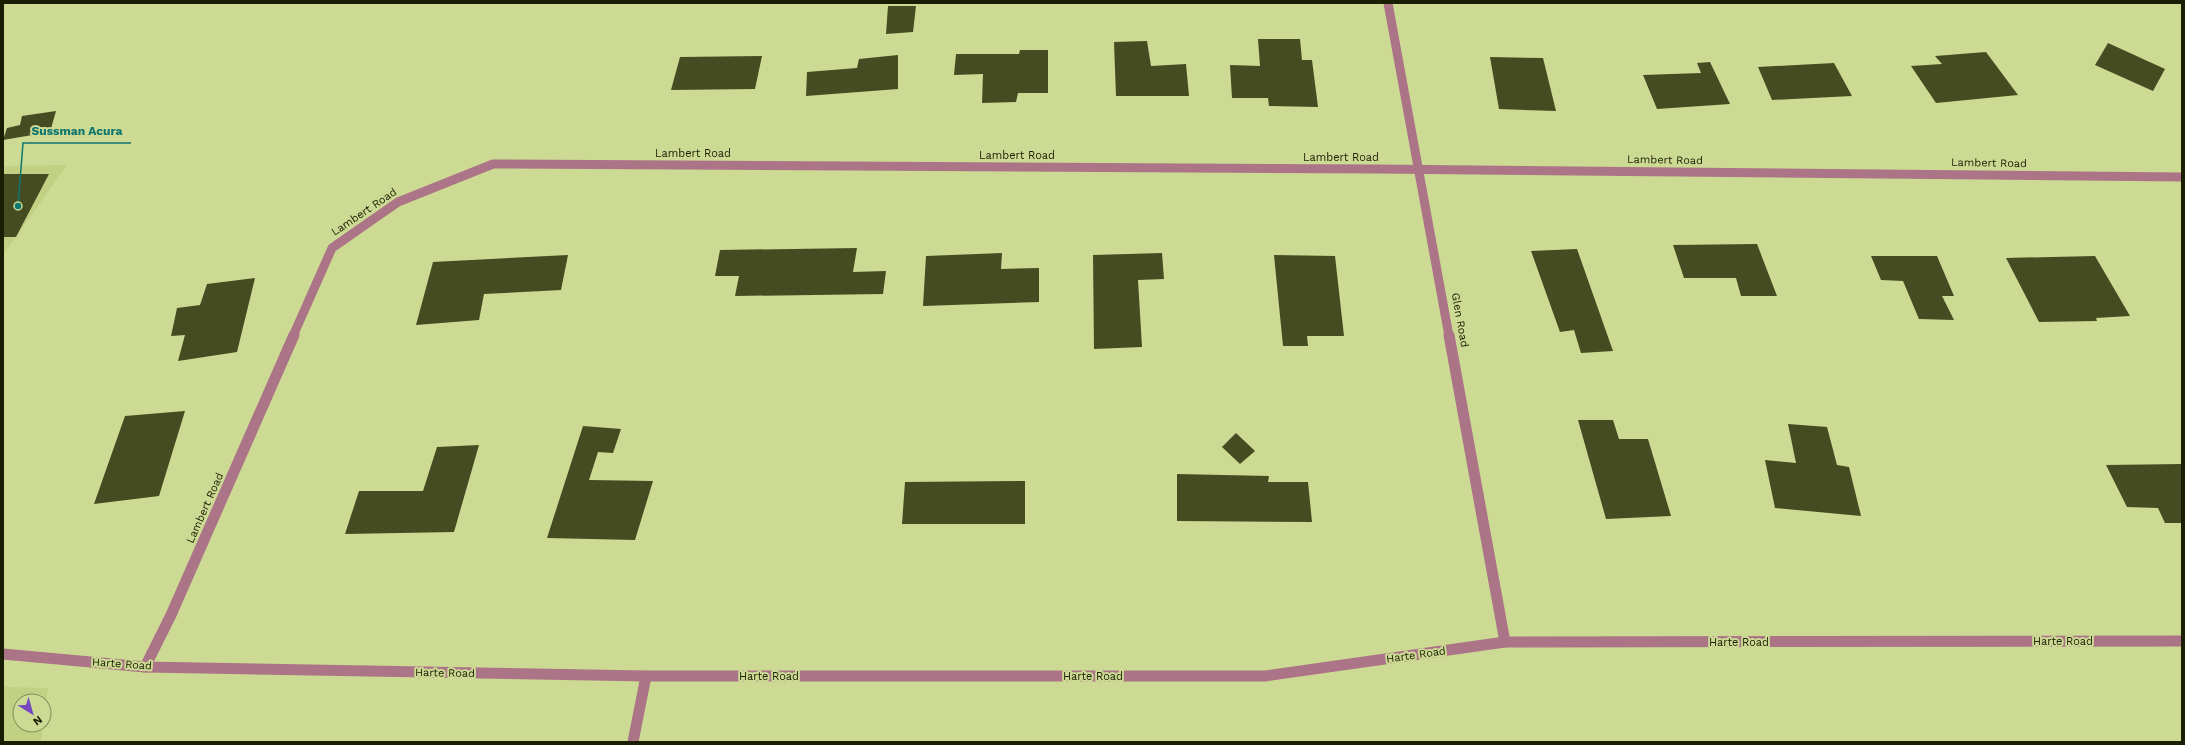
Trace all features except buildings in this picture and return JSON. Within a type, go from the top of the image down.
[{"type":"street","name":"Glen Road","points":[[1388,3],[1420,170],[1505,642]]},
{"type":"street","name":"Lambert Road","points":[[145,667],[171,615],[332,248],[398,202],[493,164],[2182,177]]},
{"type":"street","name":"Harte Road","points":[[3,654],[145,667],[646,676],[1265,676],[1505,642],[2182,641]]},
{"type":"street","points":[[633,742],[646,676]]},
{"type":"shaded area","points":[[67,165],[3,255],[3,166]]},
{"type":"shaded area","points":[[3,687],[48,688],[47,693],[12,693],[12,733],[42,733],[41,742],[3,742]]},
{"type":"place","name":"Sussman Acura","points":[[18,206]]}]
